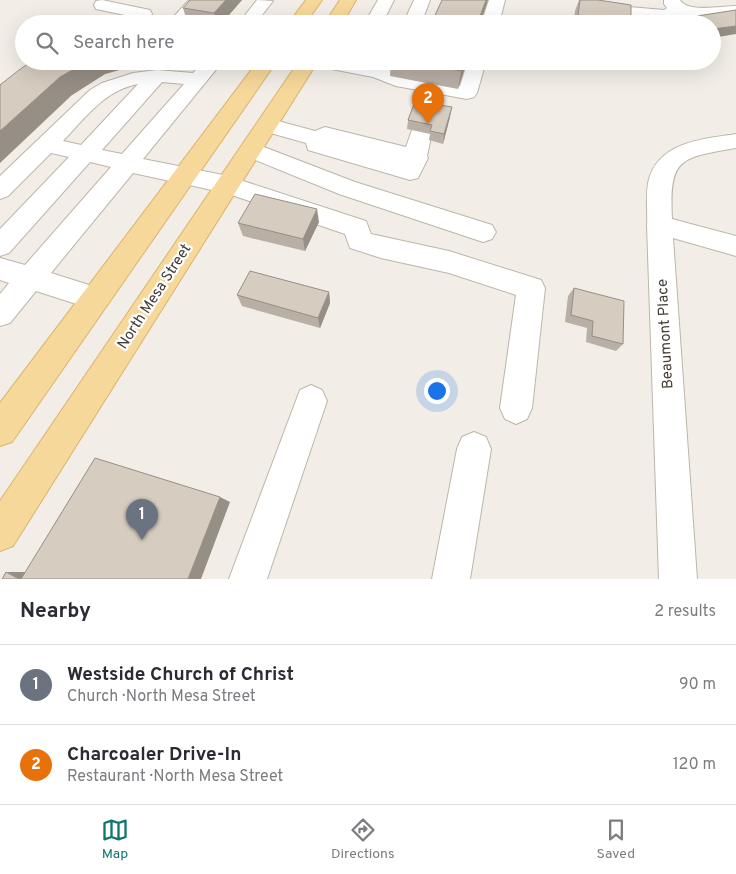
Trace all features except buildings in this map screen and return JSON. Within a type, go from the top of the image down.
[{"type":"main road","points":[[303,15],[314,0]]},
{"type":"main road","points":[[339,15],[348,0]]},
{"type":"main road","points":[[0,430],[261,70]]},
{"type":"main road","name":"North Mesa Street","points":[[0,533],[267,125],[306,70]]},
{"type":"street","points":[[184,15],[198,0]]},
{"type":"street","points":[[416,15],[422,0]]},
{"type":"street","points":[[493,15],[497,0]]},
{"type":"street","points":[[253,15],[265,1]]},
{"type":"street","points":[[376,15],[381,1]]},
{"type":"street","points":[[102,5],[144,14]]},
{"type":"street","points":[[594,9],[666,15],[675,5],[691,12],[736,11]]},
{"type":"street","points":[[0,314],[206,70]]},
{"type":"street","points":[[318,70],[426,95],[432,104]]},
{"type":"street","points":[[387,70],[396,80],[467,93],[474,70]]},
{"type":"street","points":[[0,190],[97,94],[108,87],[124,81],[157,76],[171,75],[198,80]]},
{"type":"street","points":[[0,246],[157,76]]},
{"type":"street","points":[[267,125],[320,140],[325,134],[417,158],[416,149],[421,132]]},
{"type":"street","name":"Beaumont Place","points":[[678,579],[660,225],[661,180],[664,170],[672,160],[684,152],[736,142]]},
{"type":"street","points":[[46,144],[183,177],[228,185],[357,228],[359,241],[381,248],[449,262],[531,288],[516,408]]},
{"type":"street","points":[[251,150],[347,188],[483,232]]},
{"type":"street","points":[[329,219],[347,188]]},
{"type":"street","points":[[660,225],[736,246]]},
{"type":"street","points":[[0,270],[95,298]]},
{"type":"street","points":[[248,579],[311,402]]},
{"type":"street","points":[[452,579],[474,450]]},
{"type":"place","name":"Charcoaler Drive-In","points":[[428,124]]},
{"type":"place","name":"Westside Church of Christ","points":[[142,540]]}]
